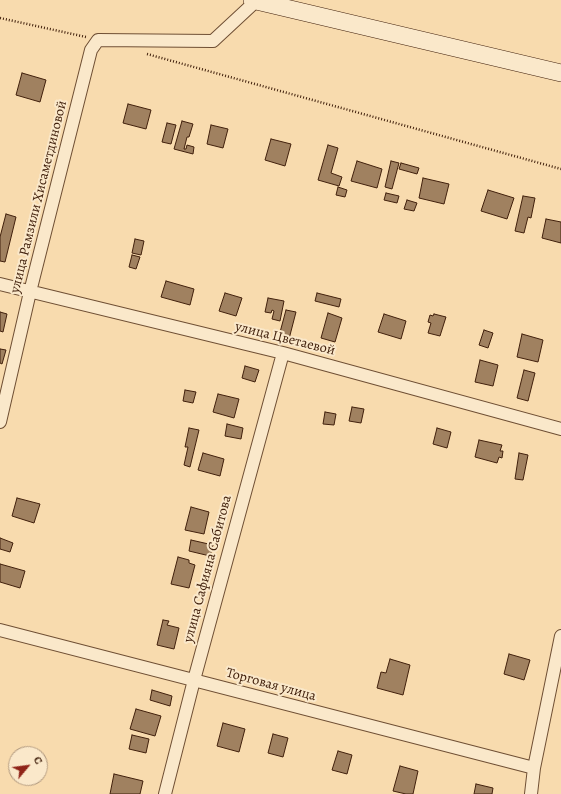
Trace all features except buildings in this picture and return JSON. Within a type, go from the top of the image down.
[{"type":"street","points":[[98,40],[213,42],[254,0],[561,73]]},
{"type":"street","name":"улица Рамзили Хисаметдиновой","points":[[0,422],[30,292],[91,50],[98,40]]},
{"type":"street","name":"улица Цветаевой","points":[[0,284],[283,353],[561,429]]},
{"type":"street","name":"улица Сафияна Сабитова","points":[[164,794],[283,353]]},
{"type":"street","name":"Торговая улица","points":[[0,630],[534,768]]},
{"type":"street","points":[[531,794],[534,768],[561,636]]},
{"type":"path","points":[[0,18],[98,40]]},
{"type":"path","points":[[144,53],[561,169]]}]
